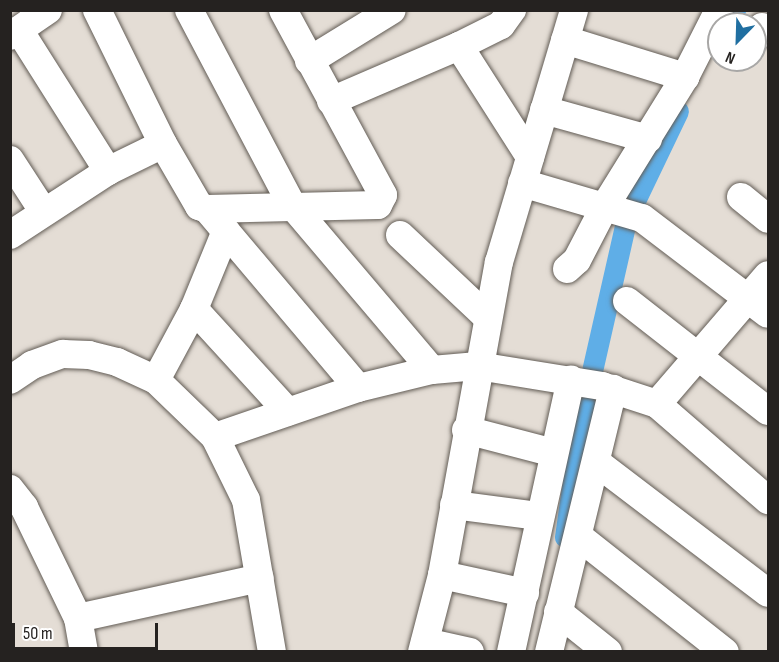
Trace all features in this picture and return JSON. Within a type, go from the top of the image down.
[{"type":"street","points":[[48,10],[15,33],[108,171]]},
{"type":"street","points":[[97,10],[163,144],[196,203],[207,209],[358,388]]},
{"type":"street","points":[[189,10],[292,205],[432,370]]},
{"type":"street","points":[[309,61],[392,10]]},
{"type":"street","points":[[331,101],[459,46],[501,25],[512,10]]},
{"type":"street","points":[[470,651],[423,647],[442,575],[477,366],[499,262],[574,10]]},
{"type":"street","points":[[567,269],[577,260],[605,206],[685,77],[719,10]]},
{"type":"street","points":[[207,209],[292,205],[378,205],[382,200],[383,195],[309,61],[294,14]]},
{"type":"street","points":[[565,40],[685,77]]},
{"type":"street","points":[[459,46],[526,170],[605,206],[642,218],[759,306]]},
{"type":"street","points":[[544,110],[648,139]]},
{"type":"street","points":[[10,235],[43,211],[108,171],[163,144]]},
{"type":"street","points":[[10,160],[43,211]]},
{"type":"street","points":[[741,197],[768,219]]},
{"type":"street","points":[[156,380],[194,309],[226,231]]},
{"type":"street","points":[[400,235],[488,318]]},
{"type":"street","points":[[657,404],[701,356],[759,306],[768,275]]},
{"type":"street","points":[[627,301],[701,356],[768,411]]},
{"type":"street","points":[[194,309],[288,412]]},
{"type":"street","points":[[10,380],[32,365],[72,354],[117,362],[156,380],[215,437],[246,500],[272,651]]},
{"type":"street","points":[[215,437],[358,388],[432,370],[477,366],[592,384],[657,404],[768,500]]},
{"type":"street","points":[[511,651],[525,593],[538,516],[554,453],[592,384]]},
{"type":"street","points":[[549,651],[596,462],[592,384]]},
{"type":"street","points":[[466,430],[554,453]]},
{"type":"street","points":[[596,462],[768,593]]},
{"type":"street","points":[[10,489],[24,507],[78,618],[84,651]]},
{"type":"street","points":[[454,505],[538,516]]},
{"type":"street","points":[[578,536],[725,651]]},
{"type":"street","points":[[442,575],[525,593]]},
{"type":"street","points":[[78,618],[260,579]]},
{"type":"street","points":[[558,612],[608,651]]},
{"type":"waterway","points":[[633,205],[678,111]]},
{"type":"waterway","points":[[565,537],[582,415],[627,217]]}]
